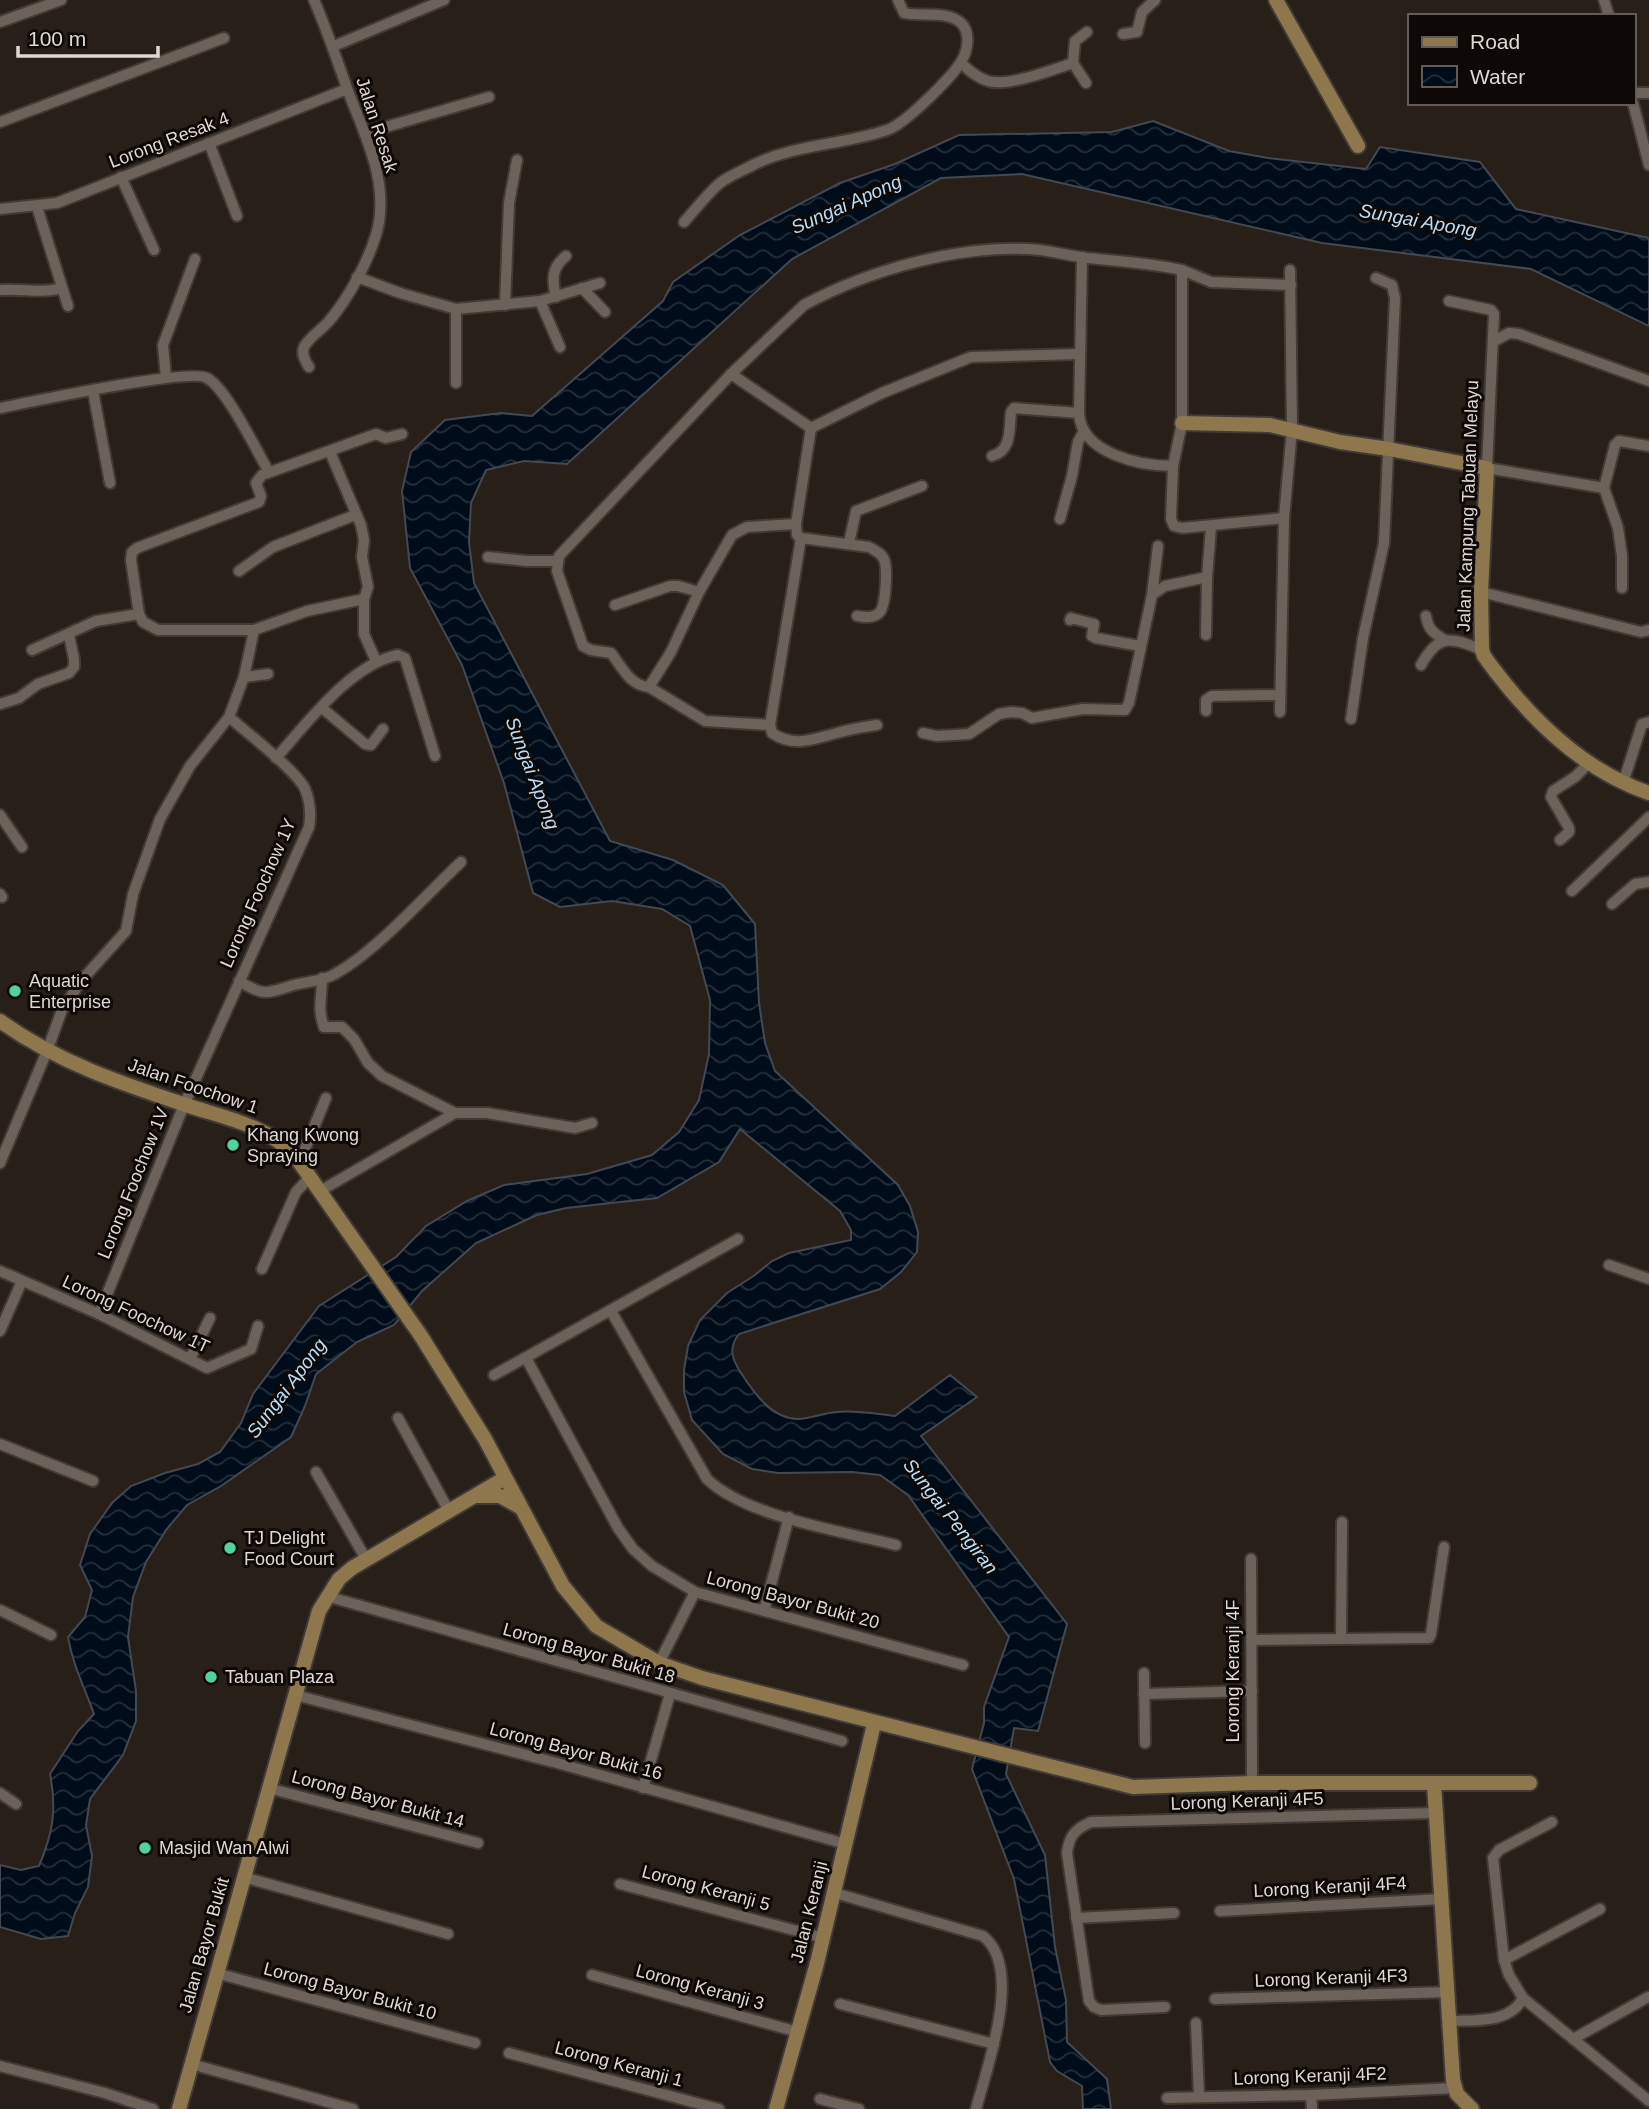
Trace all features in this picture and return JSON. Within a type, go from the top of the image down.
[{"type":"street","points":[[0,22],[61,0]]},
{"type":"street","name":"Jalan Resak","points":[[309,367],[303,355],[304,346],[331,318],[357,277],[376,235],[379,217],[379,181],[365,133],[347,89],[334,46],[314,0]]},
{"type":"street","points":[[684,222],[720,183],[755,164],[794,150],[889,130],[909,116],[961,63],[967,40],[963,25],[950,17],[904,13],[898,0]]},
{"type":"street","points":[[1123,34],[1137,32],[1142,12],[1155,0]]},
{"type":"street","points":[[1276,0],[1358,146]]},
{"type":"street","points":[[334,46],[440,1]]},
{"type":"street","points":[[1086,83],[1073,63],[1075,41],[1087,32]]},
{"type":"street","points":[[0,122],[224,38]]},
{"type":"street","points":[[961,63],[979,78],[991,82],[1031,77],[1073,63]]},
{"type":"street","name":"Lorong Resak 4","points":[[0,209],[37,207],[57,202],[347,89]]},
{"type":"street","points":[[365,133],[489,97]]},
{"type":"street","points":[[1634,105],[1649,164]]},
{"type":"street","points":[[209,143],[236,216]]},
{"type":"street","points":[[505,305],[509,203],[517,160]]},
{"type":"street","points":[[121,177],[154,250]]},
{"type":"street","points":[[37,207],[68,306]]},
{"type":"street","points":[[770,725],[705,721],[649,687],[641,687],[631,680],[611,653],[583,646],[557,571],[557,561],[731,374],[804,304],[864,278],[917,261],[966,253],[1039,250],[1182,270],[1211,282],[1290,285]]},
{"type":"street","points":[[556,297],[552,282],[554,270],[566,256]]},
{"type":"street","points":[[1082,257],[1079,413],[1084,431],[1096,443],[1124,459],[1148,466],[1173,466]]},
{"type":"street","points":[[166,378],[163,345],[195,259]]},
{"type":"street","points":[[1182,270],[1182,423],[1173,466],[1171,519],[1174,526],[1182,528],[1284,518]]},
{"type":"street","points":[[1280,712],[1284,518],[1292,429],[1290,270]]},
{"type":"street","points":[[357,277],[456,309],[540,301],[600,283]]},
{"type":"street","points":[[1351,719],[1363,638],[1384,543],[1395,298],[1392,285],[1376,278]]},
{"type":"street","points":[[0,290],[43,292],[62,288]]},
{"type":"street","points":[[582,288],[605,312]]},
{"type":"street","points":[[540,301],[560,346]]},
{"type":"street","name":"Jalan Kampung Tabuan Melayu","points":[[1449,301],[1493,312],[1494,341],[1480,592],[1482,650],[1491,666],[1532,714],[1590,762],[1622,783],[1649,793]]},
{"type":"street","points":[[456,309],[456,383]]},
{"type":"street","points":[[1494,341],[1509,333],[1519,334],[1649,381]]},
{"type":"street","points":[[811,428],[882,393],[971,357],[1079,354]]},
{"type":"street","points":[[0,408],[166,378],[196,374],[205,376],[226,400],[269,472]]},
{"type":"street","points":[[731,374],[811,428]]},
{"type":"street","points":[[93,391],[110,484]]},
{"type":"street","points":[[992,456],[1000,454],[1006,448],[1011,412],[1014,408],[1079,413]]},
{"type":"street","points":[[1182,423],[1270,425],[1340,442],[1604,488]]},
{"type":"street","points":[[811,428],[796,524],[797,535],[801,538],[869,547],[879,552],[885,561],[883,606],[878,614],[869,618],[857,616]]},
{"type":"street","points":[[1060,519],[1078,442],[1084,431]]},
{"type":"street","points":[[364,599],[307,611],[254,630],[158,630],[144,622],[139,614],[132,552],[181,530],[259,502],[261,496],[257,480],[269,472],[376,434],[386,438],[402,434]]},
{"type":"street","points":[[1622,588],[1620,542],[1604,488],[1615,445],[1619,441],[1649,446]]},
{"type":"street","points":[[330,452],[364,540],[362,557],[368,587],[364,599],[364,634],[376,661]]},
{"type":"street","points":[[849,543],[856,511],[922,486]]},
{"type":"street","points":[[239,572],[273,547],[355,514]]},
{"type":"street","points":[[649,687],[671,652],[699,592],[732,535],[747,527],[796,524]]},
{"type":"street","points":[[1206,635],[1211,527]]},
{"type":"street","points":[[801,538],[770,725],[772,733],[780,738],[807,742],[877,724]]},
{"type":"street","points":[[923,733],[937,736],[969,734],[999,714],[1011,712],[1032,718],[1083,709],[1125,710],[1129,703],[1152,595],[1158,546]]},
{"type":"street","points":[[488,557],[557,561]]},
{"type":"street","points":[[1152,595],[1165,586],[1207,577]]},
{"type":"street","points":[[615,605],[670,586],[699,592]]},
{"type":"street","points":[[1480,592],[1641,632],[1649,630]]},
{"type":"street","points":[[32,650],[96,621],[139,614]]},
{"type":"street","points":[[1426,615],[1427,626],[1445,640]]},
{"type":"street","points":[[1070,620],[1076,618],[1094,624],[1092,636],[1096,638],[1140,646]]},
{"type":"street","points":[[0,1163],[62,1010],[81,981],[126,931],[133,894],[151,841],[181,780],[229,717],[244,677],[254,630]]},
{"type":"street","points":[[0,704],[19,698],[38,684],[69,673],[74,667],[74,659],[69,635]]},
{"type":"street","points":[[1421,665],[1435,645],[1445,640],[1454,639],[1482,650]]},
{"type":"street","points":[[276,758],[342,688],[376,661],[398,655],[405,658],[435,756]]},
{"type":"street","points":[[244,677],[268,674]]},
{"type":"street","points":[[1206,711],[1206,700],[1212,695],[1280,695]]},
{"type":"street","points":[[321,708],[365,744],[371,745],[383,729]]},
{"type":"street","name":"Lorong Foochow 1Y","points":[[184,1105],[309,827],[311,814],[304,788],[276,758],[229,717]]},
{"type":"street","points":[[1622,783],[1642,723],[1649,722]]},
{"type":"street","points":[[1560,840],[1569,832],[1569,828],[1551,797],[1553,791],[1575,778],[1590,762]]},
{"type":"street","points":[[0,815],[22,847]]},
{"type":"street","points":[[1572,891],[1649,817]]},
{"type":"street","points":[[239,981],[254,990],[270,993],[329,977],[357,958],[461,862]]},
{"type":"street","points":[[1612,904],[1635,884],[1649,882]]},
{"type":"street","points":[[322,978],[322,996],[318,1008],[324,1027],[342,1027],[354,1039],[368,1063],[382,1076],[456,1113],[487,1113],[575,1128],[592,1123]]},
{"type":"street","name":"Jalan Foochow 1","points":[[0,1021],[73,1064],[184,1105],[265,1131],[279,1140],[300,1161],[421,1336],[487,1443]]},
{"type":"street","points":[[300,1161],[326,1098]]},
{"type":"street","name":"Lorong Foochow 1V","points":[[99,1314],[184,1105]]},
{"type":"street","points":[[320,1191],[456,1113]]},
{"type":"street","points":[[262,1269],[296,1192],[310,1177]]},
{"type":"street","points":[[494,1375],[738,1239]]},
{"type":"street","points":[[1609,1265],[1649,1279]]},
{"type":"street","name":"Lorong Foochow 1T","points":[[0,1271],[99,1314],[207,1368],[251,1349],[258,1326]]},
{"type":"street","points":[[0,1331],[22,1281]]},
{"type":"street","points":[[611,1311],[707,1479],[719,1490],[734,1499],[789,1517],[896,1545]]},
{"type":"street","points":[[190,1359],[210,1318]]},
{"type":"street","name":"Lorong Bayor Bukit 20","points":[[526,1358],[618,1528],[633,1549],[652,1566],[695,1592],[963,1665]]},
{"type":"street","points":[[398,1418],[449,1511]]},
{"type":"street","points":[[487,1443],[563,1586],[596,1626],[659,1663],[702,1678],[874,1724],[1133,1787],[1252,1783],[1530,1783]]},
{"type":"street","points":[[474,1496],[488,1484],[492,1472],[487,1443]]},
{"type":"street","points":[[487,1443],[495,1443],[502,1453],[527,1501],[524,1511]]},
{"type":"street","points":[[0,1444],[93,1482]]},
{"type":"street","points":[[316,1472],[366,1559]]},
{"type":"street","name":"Jalan Bayor Bukit","points":[[179,2109],[318,1611],[339,1579],[366,1559],[505,1478]]},
{"type":"street","points":[[474,1496],[500,1496],[524,1511]]},
{"type":"street","points":[[764,1611],[789,1517]]},
{"type":"street","points":[[1341,1639],[1342,1522]]},
{"type":"street","points":[[1252,1640],[1429,1638],[1444,1547]]},
{"type":"street","name":"Lorong Keranji 4F","points":[[1251,1559],[1252,1783]]},
{"type":"street","points":[[659,1663],[695,1592]]},
{"type":"street","name":"Lorong Bayor Bukit 18","points":[[326,1597],[842,1741]]},
{"type":"street","points":[[0,1610],[51,1635]]},
{"type":"street","points":[[1144,1673],[1145,1742]]},
{"type":"street","points":[[1144,1694],[1252,1691]]},
{"type":"street","points":[[643,1788],[670,1694]]},
{"type":"street","name":"Lorong Bayor Bukit 16","points":[[295,1695],[846,1844]]},
{"type":"street","name":"Jalan Keranji","points":[[776,2109],[824,1938],[874,1724]]},
{"type":"street","points":[[1434,1784],[1450,2021],[1463,2099]]},
{"type":"street","name":"Lorong Bayor Bukit 14","points":[[268,1788],[478,1843]]},
{"type":"street","points":[[0,1793],[16,1804]]},
{"type":"street","name":"Lorong Keranji 4F5","points":[[1076,1918],[1067,1853],[1068,1840],[1082,1826],[1091,1822],[1434,1813]]},
{"type":"street","points":[[1552,1822],[1494,1853],[1504,1960],[1509,1975],[1520,1994],[1649,2101]]},
{"type":"street","points":[[243,1878],[448,1934]]},
{"type":"street","name":"Lorong Keranji 5","points":[[620,1884],[824,1938]]},
{"type":"street","points":[[835,1893],[983,1936],[988,1940],[997,1961],[1003,2001],[976,2109]]},
{"type":"street","name":"Lorong Keranji 4F4","points":[[1220,1911],[1443,1899]]},
{"type":"street","points":[[1504,1960],[1600,1909]]},
{"type":"street","points":[[1165,2007],[1101,2010],[1094,2007],[1089,2001],[1076,1918],[1174,1913]]},
{"type":"street","name":"Lorong Bayor Bukit 10","points":[[216,1973],[475,2043]]},
{"type":"street","name":"Lorong Keranji 3","points":[[592,1975],[798,2032]]},
{"type":"street","name":"Lorong Keranji 4F3","points":[[1216,1999],[1448,1992]]},
{"type":"street","points":[[1450,2021],[1491,2020],[1510,2012],[1520,2004],[1520,1994]]},
{"type":"street","points":[[1573,2039],[1648,1997]]},
{"type":"street","points":[[840,2004],[994,2045]]},
{"type":"street","points":[[1196,2023],[1199,2097]]},
{"type":"street","name":"Lorong Keranji 1","points":[[509,2053],[719,2109]]},
{"type":"street","points":[[191,2064],[353,2109]]},
{"type":"street","points":[[0,2066],[105,2093],[153,2109]]},
{"type":"street","points":[[1311,2095],[1312,2109]]},
{"type":"street","name":"Lorong Keranji 4F2","points":[[1167,2098],[1311,2095],[1463,2099]]},
{"type":"street","points":[[820,2099],[859,2109]]},
{"type":"water","points":[[1153,121],[1229,151],[1268,158],[1366,169],[1380,147],[1480,162],[1516,209],[1649,238],[1649,326],[1531,269],[1322,243],[1022,174],[941,178],[792,259],[567,464],[524,461],[486,470],[471,503],[469,542],[474,583],[610,841],[673,860],[723,885],[755,924],[759,1003],[765,1043],[775,1071],[898,1185],[910,1206],[918,1232],[917,1252],[901,1272],[880,1289],[739,1334],[733,1344],[734,1358],[741,1373],[765,1404],[789,1418],[803,1419],[843,1412],[895,1416],[950,1375],[977,1397],[921,1436],[1067,1624],[1038,1731],[1014,1728],[1006,1774],[1045,1855],[1055,1947],[1066,2000],[1067,2042],[1107,2079],[1111,2109],[1083,2109],[1082,2086],[1057,2071],[1050,2062],[1014,1879],[972,1769],[984,1723],[984,1707],[1009,1637],[908,1495],[880,1475],[852,1472],[778,1473],[752,1469],[723,1454],[692,1420],[684,1392],[684,1370],[688,1346],[700,1320],[727,1293],[772,1261],[789,1253],[851,1240],[851,1230],[840,1211],[740,1129],[719,1162],[657,1198],[566,1208],[537,1215],[476,1243],[422,1291],[394,1325],[357,1342],[316,1374],[291,1437],[221,1486],[187,1505],[166,1530],[146,1562],[133,1597],[128,1637],[136,1691],[136,1721],[123,1755],[90,1799],[86,1825],[92,1856],[88,1887],[75,1913],[68,1936],[41,1939],[0,1927],[0,1865],[21,1870],[39,1866],[48,1843],[52,1821],[50,1774],[78,1731],[94,1714],[68,1637],[85,1617],[92,1590],[80,1565],[90,1534],[112,1503],[131,1486],[198,1464],[220,1452],[241,1423],[253,1394],[319,1306],[396,1257],[426,1226],[467,1201],[504,1185],[587,1174],[652,1155],[679,1132],[699,1100],[709,1054],[710,1000],[690,926],[662,909],[612,901],[560,907],[533,893],[504,783],[462,665],[410,568],[402,491],[411,452],[445,420],[501,413],[532,416],[663,301],[673,282],[740,235],[840,183],[895,164],[959,135],[1112,132]]},
{"type":"place","name":"Aquatic Enterprise","points":[[15,991]]},
{"type":"place","name":"Khang Kwong Spraying","points":[[233,1145]]},
{"type":"place","name":"TJ Delight Food Court","points":[[230,1548]]},
{"type":"place","name":"Tabuan Plaza","points":[[211,1677]]},
{"type":"place","name":"Masjid Wan Alwi","points":[[145,1848]]},
{"type":"water label","name":"Sungai Apong","points":[[846,204]]},
{"type":"water label","name":"Sungai Apong","points":[[1418,220]]},
{"type":"water label","name":"Sungai Apong","points":[[533,773]]},
{"type":"water label","name":"Sungai Apong","points":[[286,1388]]},
{"type":"water label","name":"Sungai Pengiran","points":[[951,1516]]}]
